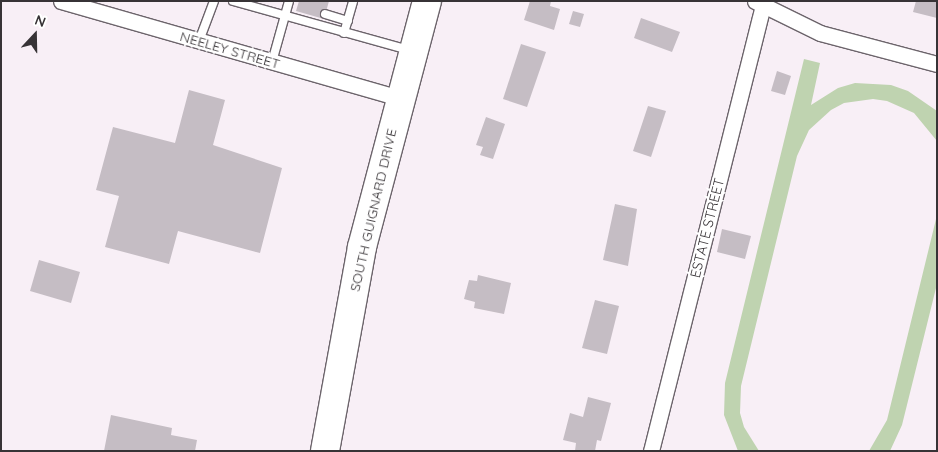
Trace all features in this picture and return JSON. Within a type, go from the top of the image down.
[{"type":"highway","name":"SOUTH GUIGNARD DRIVE","points":[[325,451],[362,247],[427,1]]},
{"type":"street","name":"NEELEY STREET","points":[[61,1],[400,98]]},
{"type":"street","points":[[759,3],[820,34],[937,64]]},
{"type":"street","name":"ESTATE STREET","points":[[652,451],[759,3]]},
{"type":"lane","points":[[199,41],[214,1]]},
{"type":"lane","points":[[233,1],[414,51]]},
{"type":"lane","points":[[272,62],[289,2],[298,5]]},
{"type":"lane","points":[[344,33],[351,2]]},
{"type":"lane","points":[[325,14],[348,21]]},
{"type":"green space","points":[[804,59],[820,63],[811,105],[838,88],[855,83],[891,85],[908,91],[937,111],[937,141],[914,113],[887,101],[873,99],[844,103],[831,110],[809,130],[797,156],[741,386],[740,413],[744,427],[759,451],[738,451],[724,415],[725,383]]},
{"type":"green space","points":[[937,215],[937,284],[902,425],[890,451],[869,451],[887,420]]},
{"type":"building","points":[[299,1],[329,1],[324,19],[296,11]]},
{"type":"building","points":[[530,1],[551,1],[550,6],[560,9],[554,30],[524,20]]},
{"type":"building","points":[[916,1],[937,1],[937,18],[913,12]]},
{"type":"building","points":[[573,11],[584,14],[580,27],[569,24]]},
{"type":"building","points":[[641,18],[680,32],[672,52],[634,38]]},
{"type":"building","points":[[521,44],[546,52],[527,107],[503,99]]},
{"type":"building","points":[[777,71],[791,76],[785,95],[771,91]]},
{"type":"building","points":[[189,90],[225,100],[213,145],[282,168],[260,253],[178,231],[169,264],[105,247],[119,196],[96,190],[113,127],[175,143]]},
{"type":"building","points":[[648,106],[666,111],[651,157],[633,151]]},
{"type":"building","points":[[486,117],[505,124],[493,159],[480,155],[483,147],[476,145]]},
{"type":"building","points":[[615,204],[637,209],[628,266],[603,260]]},
{"type":"building","points":[[722,229],[751,236],[745,259],[717,252]]},
{"type":"building","points":[[39,260],[80,272],[71,303],[30,291]]},
{"type":"building","points":[[478,275],[511,283],[504,314],[474,308],[475,302],[464,299],[469,280],[477,281]]},
{"type":"building","points":[[595,300],[619,306],[607,354],[582,348]]},
{"type":"building","points":[[588,397],[611,403],[601,441],[597,440],[595,451],[575,451],[576,443],[563,440],[570,413],[583,417]]},
{"type":"building","points":[[111,415],[172,428],[171,435],[197,440],[195,451],[104,451]]}]
